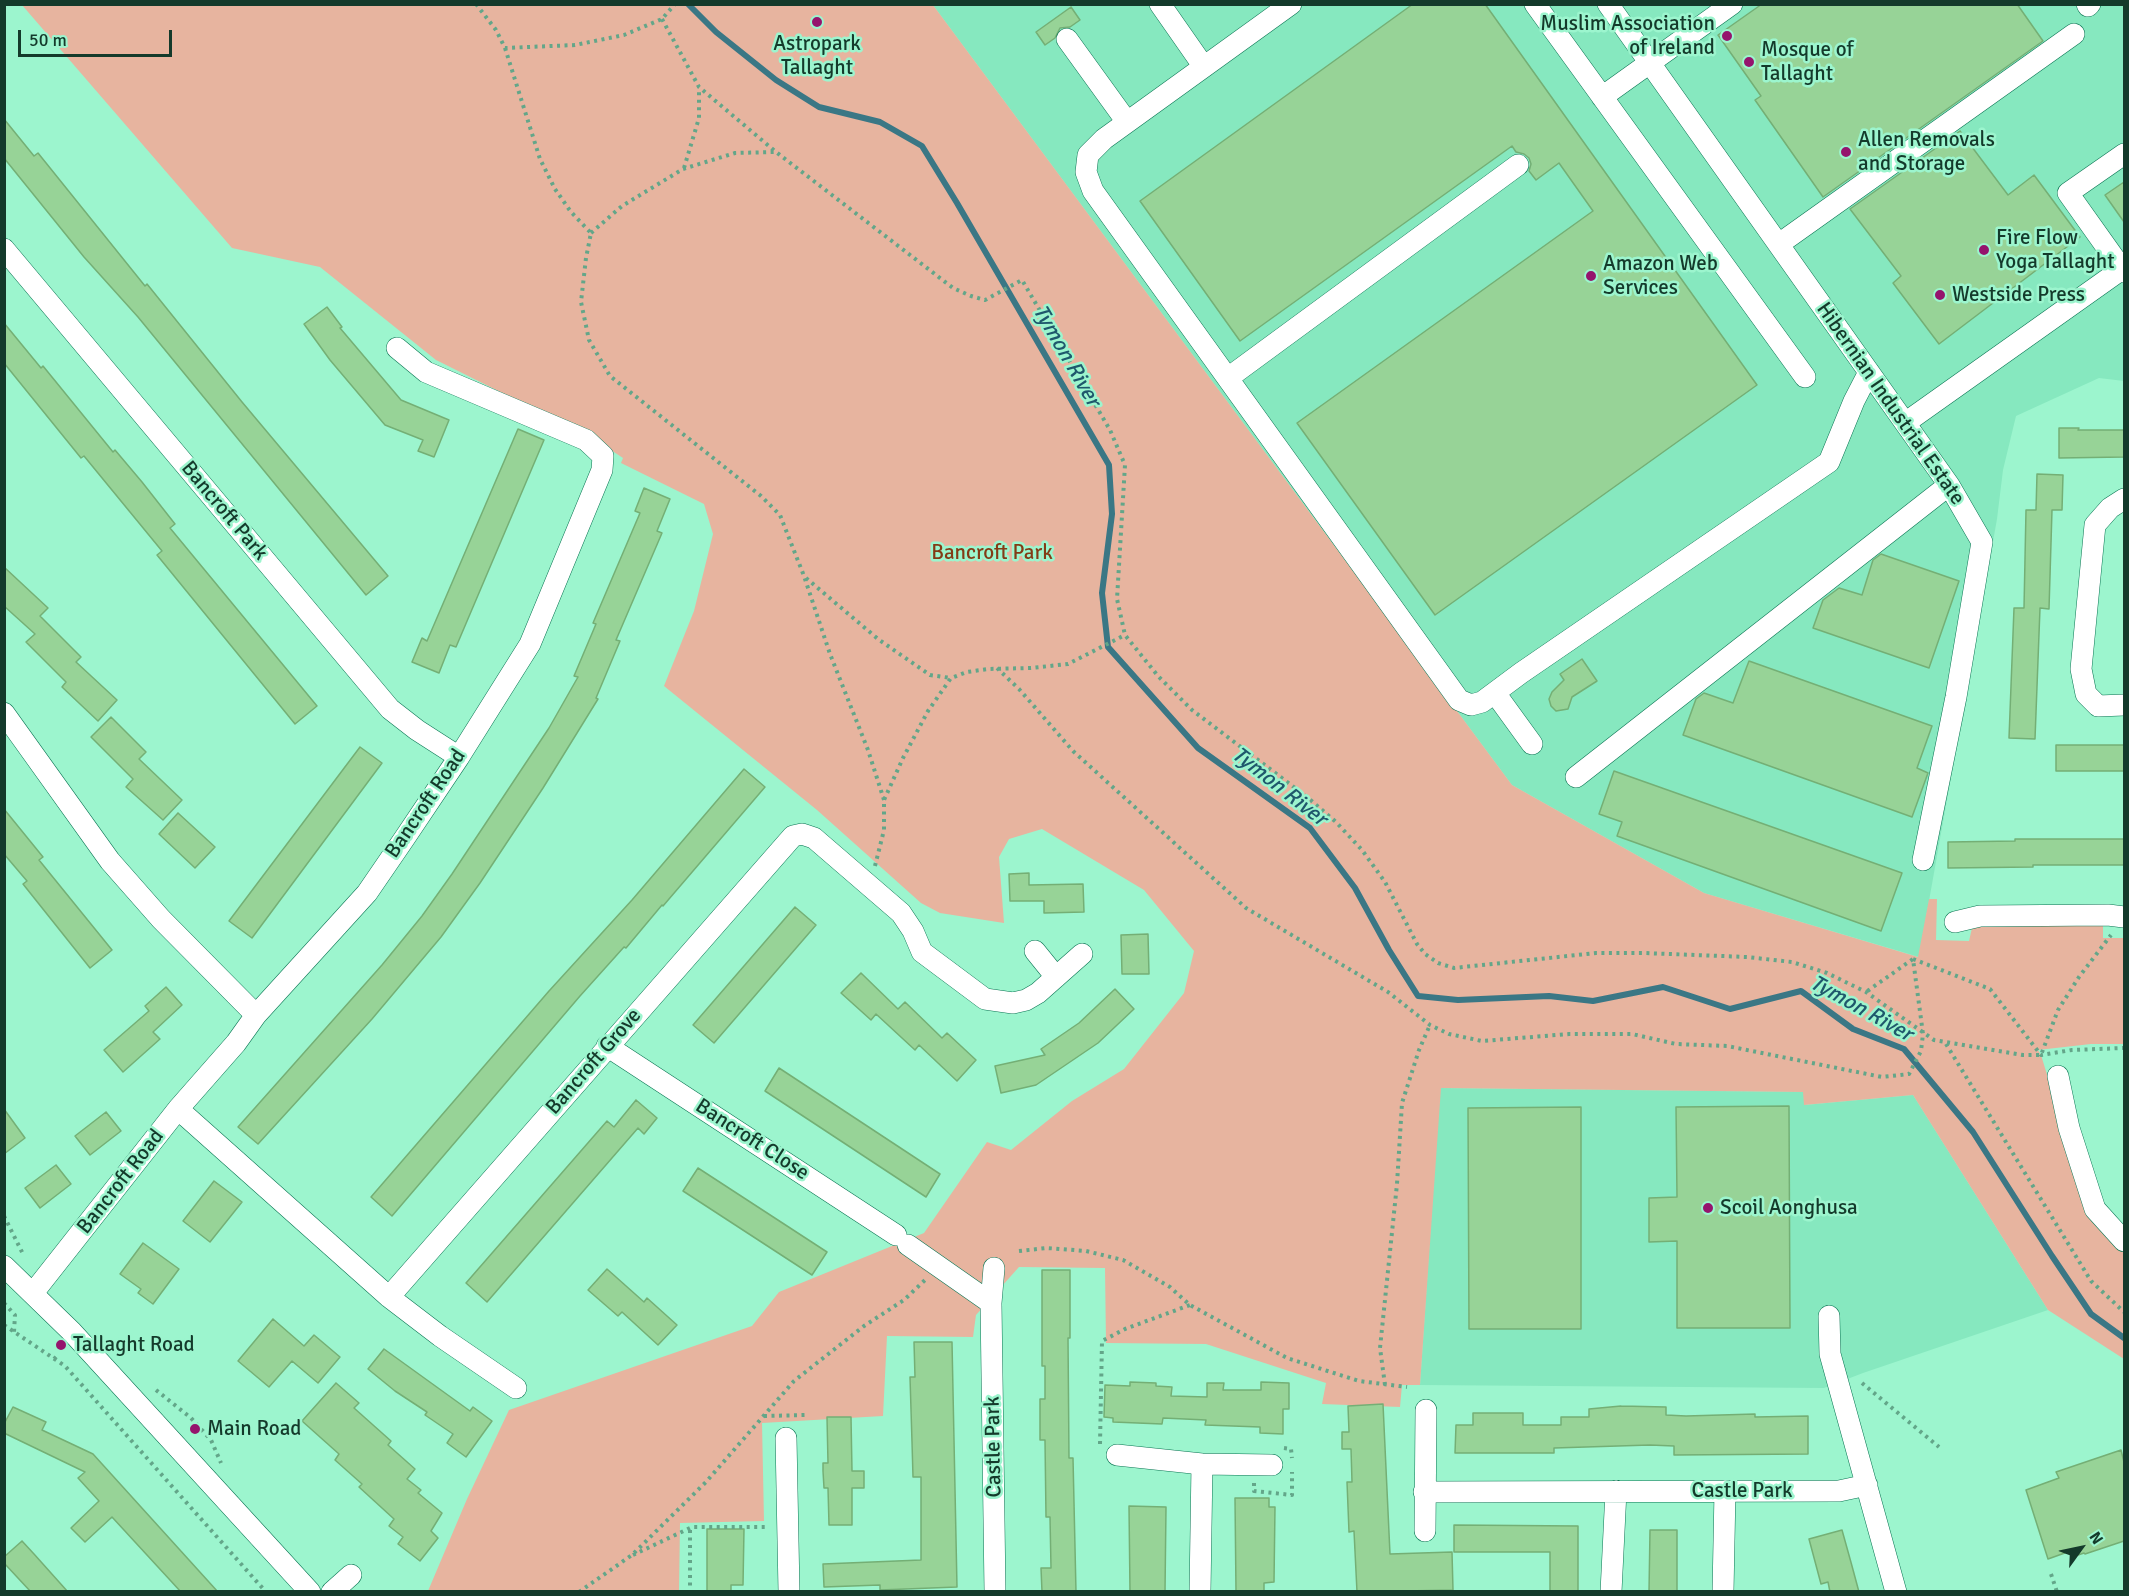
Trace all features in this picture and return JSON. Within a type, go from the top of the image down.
[{"type":"street","points":[[1160,4],[1204,67]]},
{"type":"street","points":[[1291,4],[1104,139],[1088,155],[1086,172],[1093,191],[1459,700],[1472,705],[1482,702],[1829,462],[1854,401],[1869,372]]},
{"type":"street","points":[[1535,4],[1804,377]]},
{"type":"street","name":"Hibernian Industrial Estate","points":[[1608,4],[1949,485],[1982,542],[1956,697],[1923,860]]},
{"type":"street","points":[[1602,98],[1732,4]]},
{"type":"street","points":[[1779,244],[2074,34]]},
{"type":"street","points":[[1067,39],[1127,122]]},
{"type":"street","points":[[1905,423],[2123,271],[2068,193],[2124,154]]},
{"type":"street","points":[[1228,378],[1518,165]]},
{"type":"street","name":"Bancroft Park","points":[[4,249],[390,709],[417,730],[459,757]]},
{"type":"street","name":"Bancroft Road","points":[[33,1293],[178,1109],[236,1043],[256,1015],[367,893],[459,757],[530,644],[602,470],[603,456],[586,440],[426,372],[398,348]]},
{"type":"street","points":[[1576,777],[1949,485]]},
{"type":"street","points":[[2124,500],[2110,508],[2095,525],[2081,669],[2086,694],[2098,706],[2124,705]]},
{"type":"street","points":[[1495,693],[1532,744]]},
{"type":"street","points":[[4,713],[110,861],[161,919],[256,1015]]},
{"type":"street","name":"Bancroft Grove","points":[[389,1297],[793,836],[802,834],[814,837],[901,913],[914,931],[922,952],[985,999],[1013,1003],[1026,1000],[1056,977]]},
{"type":"street","points":[[1956,922],[1980,916],[2108,915],[2124,917]]},
{"type":"street","points":[[1035,951],[1056,977],[1082,954]]},
{"type":"street","name":"Bancroft Close","points":[[607,1046],[902,1240],[992,1303]]},
{"type":"street","points":[[2058,1076],[2069,1128],[2095,1209],[2124,1241]]},
{"type":"street","points":[[178,1109],[389,1297],[440,1336],[516,1388]]},
{"type":"street","points":[[4,1266],[80,1341],[310,1592]]},
{"type":"street","name":"Castle Park","points":[[994,1268],[992,1303],[995,1592]]},
{"type":"street","points":[[1829,1316],[1830,1353],[1896,1592]]},
{"type":"street","points":[[1425,1531],[1426,1410]]},
{"type":"street","points":[[786,1438],[789,1592]]},
{"type":"street","points":[[1117,1455],[1202,1464],[1272,1465]]},
{"type":"street","points":[[1200,1592],[1202,1464]]},
{"type":"street","name":"Castle Park","points":[[1424,1492],[1839,1491],[1867,1485]]},
{"type":"street","points":[[1611,1592],[1616,1491]]},
{"type":"street","points":[[1723,1592],[1725,1491]]},
{"type":"street","points":[[332,1592],[351,1575]]},
{"type":"path","points":[[476,4],[496,30],[505,48],[540,159],[555,189],[571,212],[591,233]]},
{"type":"path","points":[[505,48],[575,45],[624,35],[662,19],[674,5]]},
{"type":"path","points":[[662,19],[699,87],[776,152],[952,288],[985,300],[1022,280],[1110,430],[1125,465],[1116,599],[1125,635],[1158,676],[1192,710],[1307,797],[1336,822],[1362,850],[1385,882],[1417,944],[1425,954],[1438,963],[1454,968],[1608,953],[1644,952],[1747,957],[1792,962],[1827,973],[1866,992],[1923,1034],[1946,1044],[2024,1055],[2124,1048]]},
{"type":"path","points":[[683,169],[699,118],[699,87]]},
{"type":"path","points":[[776,152],[735,153],[683,169],[622,206],[591,233],[581,302],[589,340],[610,376],[761,496],[780,515],[804,576],[830,654],[868,750],[884,800],[884,830],[874,867]]},
{"type":"path","points":[[804,576],[878,639],[930,675],[951,678],[967,672],[997,668],[1031,668],[1068,664],[1125,635]]},
{"type":"path","points":[[997,668],[1019,689],[1073,751],[1246,908],[1388,992],[1430,1025],[1449,1034],[1482,1041],[1569,1034],[1632,1034],[1676,1044],[1727,1046],[1765,1052],[1882,1077],[1909,1074],[1921,1051],[1923,1034],[1913,959]]},
{"type":"path","points":[[884,800],[928,711],[951,678]]},
{"type":"path","points":[[2041,1054],[2058,1010],[2111,934]]},
{"type":"path","points":[[1866,992],[1913,959]]},
{"type":"path","points":[[1913,959],[1990,989],[2041,1054]]},
{"type":"path","points":[[1385,1385],[1380,1348],[1398,1184],[1402,1103],[1419,1050],[1430,1025]]},
{"type":"path","points":[[1946,1044],[2091,1281],[2124,1312]]},
{"type":"path","points":[[4,1216],[22,1254],[29,1261]]},
{"type":"path","points":[[1019,1251],[1047,1248],[1086,1251],[1123,1260],[1170,1287],[1190,1305],[1287,1358],[1359,1382],[1407,1387]]},
{"type":"path","points":[[579,1592],[627,1558],[706,1482],[794,1381],[864,1326],[904,1300],[926,1280]]},
{"type":"path","points":[[4,1303],[15,1316],[14,1332]]},
{"type":"path","points":[[1099,1444],[1102,1341],[1125,1329],[1190,1305]]},
{"type":"path","points":[[4,1325],[65,1366],[266,1592]]},
{"type":"path","points":[[54,1359],[59,1354]]},
{"type":"path","points":[[1862,1383],[1939,1447]]},
{"type":"path","points":[[627,1558],[690,1530],[692,1527],[774,1527]]},
{"type":"path","points":[[690,1530],[690,1592]]},
{"type":"path","points":[[2051,1574],[2057,1592]]},
{"type":"shaded area","points":[[933,5],[2124,5],[2124,381],[2099,378],[2016,416],[2003,470],[1997,519],[1919,957],[1704,893],[1512,785]]},
{"type":"shaded area","name":"Scoil Aonghusa","points":[[1440,1088],[1804,1092],[1805,1105],[1913,1095],[2048,1310],[1824,1388],[1420,1385]]},
{"type":"green space","name":"Bancroft Park","points":[[22,5],[933,5],[1512,785],[1704,893],[1918,957],[1929,899],[1937,899],[1936,940],[1969,941],[1972,928],[1976,926],[2103,922],[2103,938],[2124,938],[2124,1044],[2091,1044],[2038,1050],[2088,1208],[2124,1249],[2124,1359],[2048,1310],[1913,1095],[1804,1105],[1803,1092],[1441,1088],[1420,1385],[1402,1385],[1400,1407],[1322,1404],[1326,1383],[1206,1344],[1106,1343],[1105,1268],[1019,1267],[976,1315],[973,1337],[887,1336],[883,1416],[762,1423],[764,1521],[680,1523],[679,1591],[428,1591],[467,1499],[509,1410],[752,1326],[779,1292],[924,1233],[987,1142],[1011,1150],[1072,1101],[1124,1069],[1184,993],[1194,951],[1144,890],[1042,829],[1009,839],[999,857],[1004,923],[940,913],[921,903],[817,810],[664,686],[694,611],[713,534],[704,504],[621,463],[623,458],[591,437],[436,360],[320,267],[232,248]]},
{"type":"building","name":"Amazon Web Services","points":[[1413,4],[1485,4],[1757,385],[1435,615],[1297,423],[1593,211],[1559,163],[1536,180],[1529,171],[1531,164],[1529,158],[1516,152],[1512,146],[1240,341],[1140,201]]},
{"type":"building","name":"Allen Removals and Storage","points":[[1762,4],[2017,4],[2043,41],[1823,197],[1755,100],[1761,96],[1718,35]]},
{"type":"building","points":[[1071,7],[1080,20],[1070,27],[1060,28],[1055,38],[1045,45],[1036,32]]},
{"type":"building","points":[[4,119],[34,156],[38,153],[145,286],[147,284],[242,402],[388,576],[366,595],[4,158]]},
{"type":"building","points":[[1960,131],[2008,195],[2034,175],[2080,237],[1939,344],[1893,283],[1901,276],[1850,209]]},
{"type":"building","points":[[2124,182],[2124,222],[2105,195]]},
{"type":"building","points":[[327,307],[342,327],[340,328],[401,400],[449,420],[434,457],[418,451],[423,440],[385,425],[330,360],[304,324]]},
{"type":"building","points":[[4,323],[41,368],[43,366],[113,452],[115,450],[142,482],[175,524],[170,528],[317,706],[295,724],[157,555],[162,551],[84,456],[81,458],[4,363]]},
{"type":"building","points":[[2059,428],[2124,430],[2124,457],[2059,458]]},
{"type":"building","points":[[518,429],[544,440],[456,647],[450,645],[439,673],[412,662],[422,638],[427,641]]},
{"type":"building","points":[[2037,474],[2063,475],[2062,510],[2052,510],[2049,609],[2040,608],[2035,739],[2009,738],[2014,608],[2024,608],[2026,510],[2036,510]]},
{"type":"building","points":[[644,488],[670,499],[657,531],[662,533],[616,640],[620,641],[596,698],[598,699],[543,788],[441,937],[372,1019],[258,1144],[238,1127],[382,965],[422,916],[549,728],[578,677],[574,676],[596,624],[593,623],[640,513],[635,511]]},
{"type":"building","points":[[1881,554],[1959,581],[1929,668],[1813,628],[1823,600],[1839,588],[1862,595],[1873,560]]},
{"type":"building","points":[[4,567],[48,608],[40,616],[81,657],[76,662],[117,700],[98,721],[62,687],[66,682],[26,642],[35,634],[4,606]]},
{"type":"building","points":[[1582,659],[1597,681],[1572,697],[1568,709],[1556,711],[1549,699],[1552,692],[1564,680],[1560,674]]},
{"type":"building","points":[[1749,661],[1932,726],[1917,768],[1928,773],[1912,817],[1683,735],[1696,699],[1704,693],[1733,703]]},
{"type":"building","points":[[111,717],[146,752],[139,759],[182,800],[163,820],[126,787],[133,779],[91,737]]},
{"type":"building","points":[[2056,745],[2124,745],[2124,771],[2056,771]]},
{"type":"building","points":[[360,747],[382,763],[252,938],[229,921]]},
{"type":"building","points":[[744,769],[765,787],[626,948],[624,947],[580,996],[392,1216],[371,1197]]},
{"type":"building","points":[[1614,771],[1902,873],[1881,931],[1617,836],[1622,822],[1599,814]]},
{"type":"building","points":[[4,809],[43,857],[39,860],[112,950],[90,968],[23,884],[27,881],[4,854]]},
{"type":"building","points":[[178,813],[215,847],[195,868],[159,834]]},
{"type":"building","points":[[2015,839],[2124,839],[2124,865],[1948,868],[1948,842],[2015,841]]},
{"type":"building","points":[[1029,873],[1029,885],[1083,884],[1084,912],[1044,913],[1044,901],[1010,901],[1009,874]]},
{"type":"building","points":[[795,907],[816,925],[714,1043],[693,1025]]},
{"type":"building","points":[[1148,934],[1149,974],[1122,974],[1121,935]]},
{"type":"building","points":[[861,973],[898,1009],[905,1002],[942,1038],[947,1033],[976,1060],[957,1081],[919,1045],[915,1050],[876,1014],[871,1020],[841,993]]},
{"type":"building","points":[[166,987],[182,1005],[153,1032],[160,1039],[123,1072],[104,1050],[149,1011],[145,1006]]},
{"type":"building","points":[[1115,989],[1134,1009],[1098,1043],[1036,1085],[1001,1093],[995,1066],[1045,1055],[1041,1049],[1079,1023]]},
{"type":"building","points":[[779,1068],[940,1174],[926,1197],[765,1091]]},
{"type":"building","points":[[636,1100],[657,1118],[644,1134],[638,1128],[487,1302],[466,1283],[607,1121],[614,1127]]},
{"type":"building","points":[[1789,1106],[1790,1328],[1677,1328],[1677,1241],[1649,1242],[1649,1198],[1677,1197],[1676,1107]]},
{"type":"building","points":[[1581,1107],[1581,1329],[1469,1329],[1468,1108]]},
{"type":"building","points":[[4,1109],[25,1138],[4,1154]]},
{"type":"building","points":[[106,1112],[121,1131],[90,1155],[75,1136]]},
{"type":"building","points":[[56,1165],[71,1184],[40,1208],[25,1188]]},
{"type":"building","points":[[698,1168],[827,1252],[812,1275],[683,1191]]},
{"type":"building","points":[[214,1181],[242,1202],[210,1242],[183,1221]]},
{"type":"building","points":[[143,1243],[179,1269],[153,1304],[138,1293],[141,1289],[120,1274]]},
{"type":"building","points":[[607,1269],[644,1302],[647,1298],[677,1325],[658,1345],[622,1312],[618,1316],[588,1290]]},
{"type":"building","points":[[1042,1270],[1070,1270],[1069,1458],[1073,1458],[1076,1592],[1042,1592],[1041,1568],[1051,1568],[1050,1517],[1046,1517],[1045,1440],[1040,1440],[1040,1399],[1045,1399],[1045,1366],[1042,1366]]},
{"type":"building","points":[[273,1319],[304,1346],[314,1335],[340,1357],[318,1383],[292,1361],[269,1387],[238,1361]]},
{"type":"building","points":[[914,1342],[952,1342],[957,1587],[880,1590],[880,1585],[824,1587],[823,1564],[921,1560],[921,1477],[913,1477],[910,1377],[915,1377]]},
{"type":"building","points":[[384,1349],[470,1411],[473,1407],[492,1421],[466,1457],[447,1443],[453,1434],[425,1415],[427,1412],[395,1391],[368,1369]]},
{"type":"building","points":[[1130,1382],[1156,1383],[1156,1386],[1172,1387],[1171,1396],[1207,1397],[1207,1383],[1224,1383],[1223,1390],[1261,1390],[1261,1382],[1289,1383],[1289,1409],[1283,1409],[1283,1434],[1260,1433],[1260,1427],[1205,1425],[1206,1420],[1163,1418],[1162,1424],[1113,1422],[1113,1418],[1104,1417],[1105,1385],[1130,1386]]},
{"type":"building","points":[[336,1383],[359,1403],[354,1408],[391,1441],[388,1445],[415,1469],[407,1479],[421,1490],[418,1493],[442,1513],[431,1531],[438,1538],[420,1561],[398,1544],[403,1537],[389,1526],[394,1519],[359,1487],[362,1484],[335,1460],[339,1454],[302,1421]]},
{"type":"building","points":[[1383,1404],[1390,1554],[1452,1552],[1453,1590],[1357,1592],[1354,1531],[1349,1532],[1347,1482],[1352,1482],[1351,1449],[1342,1449],[1342,1432],[1349,1432],[1348,1406]]},
{"type":"building","points":[[1621,1406],[1666,1407],[1666,1415],[1808,1416],[1808,1454],[1674,1455],[1674,1446],[1650,1445],[1554,1448],[1554,1453],[1455,1453],[1456,1425],[1473,1425],[1473,1413],[1523,1413],[1523,1425],[1561,1425],[1561,1417],[1589,1417],[1589,1409]]},
{"type":"building","points":[[13,1407],[46,1422],[42,1430],[93,1454],[218,1592],[181,1592],[112,1517],[85,1542],[71,1528],[99,1501],[78,1478],[85,1472],[4,1433],[4,1424]]},
{"type":"building","points":[[827,1417],[851,1417],[852,1471],[864,1471],[864,1488],[852,1488],[852,1525],[829,1525],[828,1488],[824,1488],[823,1471],[823,1463],[828,1463]]},
{"type":"building","points":[[2121,1450],[2124,1462],[2124,1541],[2085,1554],[2078,1555],[2076,1549],[2048,1559],[2026,1490],[2059,1478],[2056,1472]]},
{"type":"building","points":[[1235,1498],[1269,1498],[1269,1507],[1275,1507],[1274,1582],[1264,1583],[1264,1592],[1236,1592]]},
{"type":"building","points":[[1129,1506],[1166,1507],[1165,1592],[1130,1592]]},
{"type":"building","points":[[1454,1525],[1578,1526],[1578,1592],[1550,1592],[1550,1552],[1454,1552]]},
{"type":"building","points":[[707,1529],[744,1529],[743,1585],[731,1585],[731,1592],[707,1592]]},
{"type":"building","points":[[1650,1530],[1677,1530],[1677,1592],[1649,1592]]},
{"type":"building","points":[[1842,1530],[1859,1592],[1830,1592],[1828,1582],[1821,1584],[1809,1539]]},
{"type":"building","points":[[22,1541],[68,1592],[31,1592],[4,1563],[4,1557]]},
{"type":"waterway","name":"Tymon River","points":[[688,4],[716,32],[776,80],[819,107],[880,122],[922,146],[1109,465],[1112,514],[1102,593],[1108,647],[1198,748],[1310,828],[1355,888],[1389,950],[1418,996],[1458,1000],[1549,996],[1593,1001],[1663,987],[1730,1009],[1801,991],[1853,1029],[1904,1049],[1973,1132],[2091,1314],[2124,1338]]},
{"type":"place","name":"Astropark Tallaght","points":[[817,22]]},
{"type":"place","name":"Muslim Association of Ireland","points":[[1727,36]]},
{"type":"place","name":"Mosque of Tallaght","points":[[1749,62]]},
{"type":"place","name":"Allen Removals and Storage","points":[[1846,152]]},
{"type":"place","name":"Fire Flow Yoga Tallaght","points":[[1984,250]]},
{"type":"place","name":"Amazon Web Services","points":[[1591,276]]},
{"type":"place","name":"Westside Press","points":[[1940,295]]},
{"type":"place","name":"Scoil Aonghusa","points":[[1708,1208]]},
{"type":"place","name":"Tallaght Road","points":[[61,1345]]},
{"type":"place","name":"Main Road","points":[[195,1429]]}]
